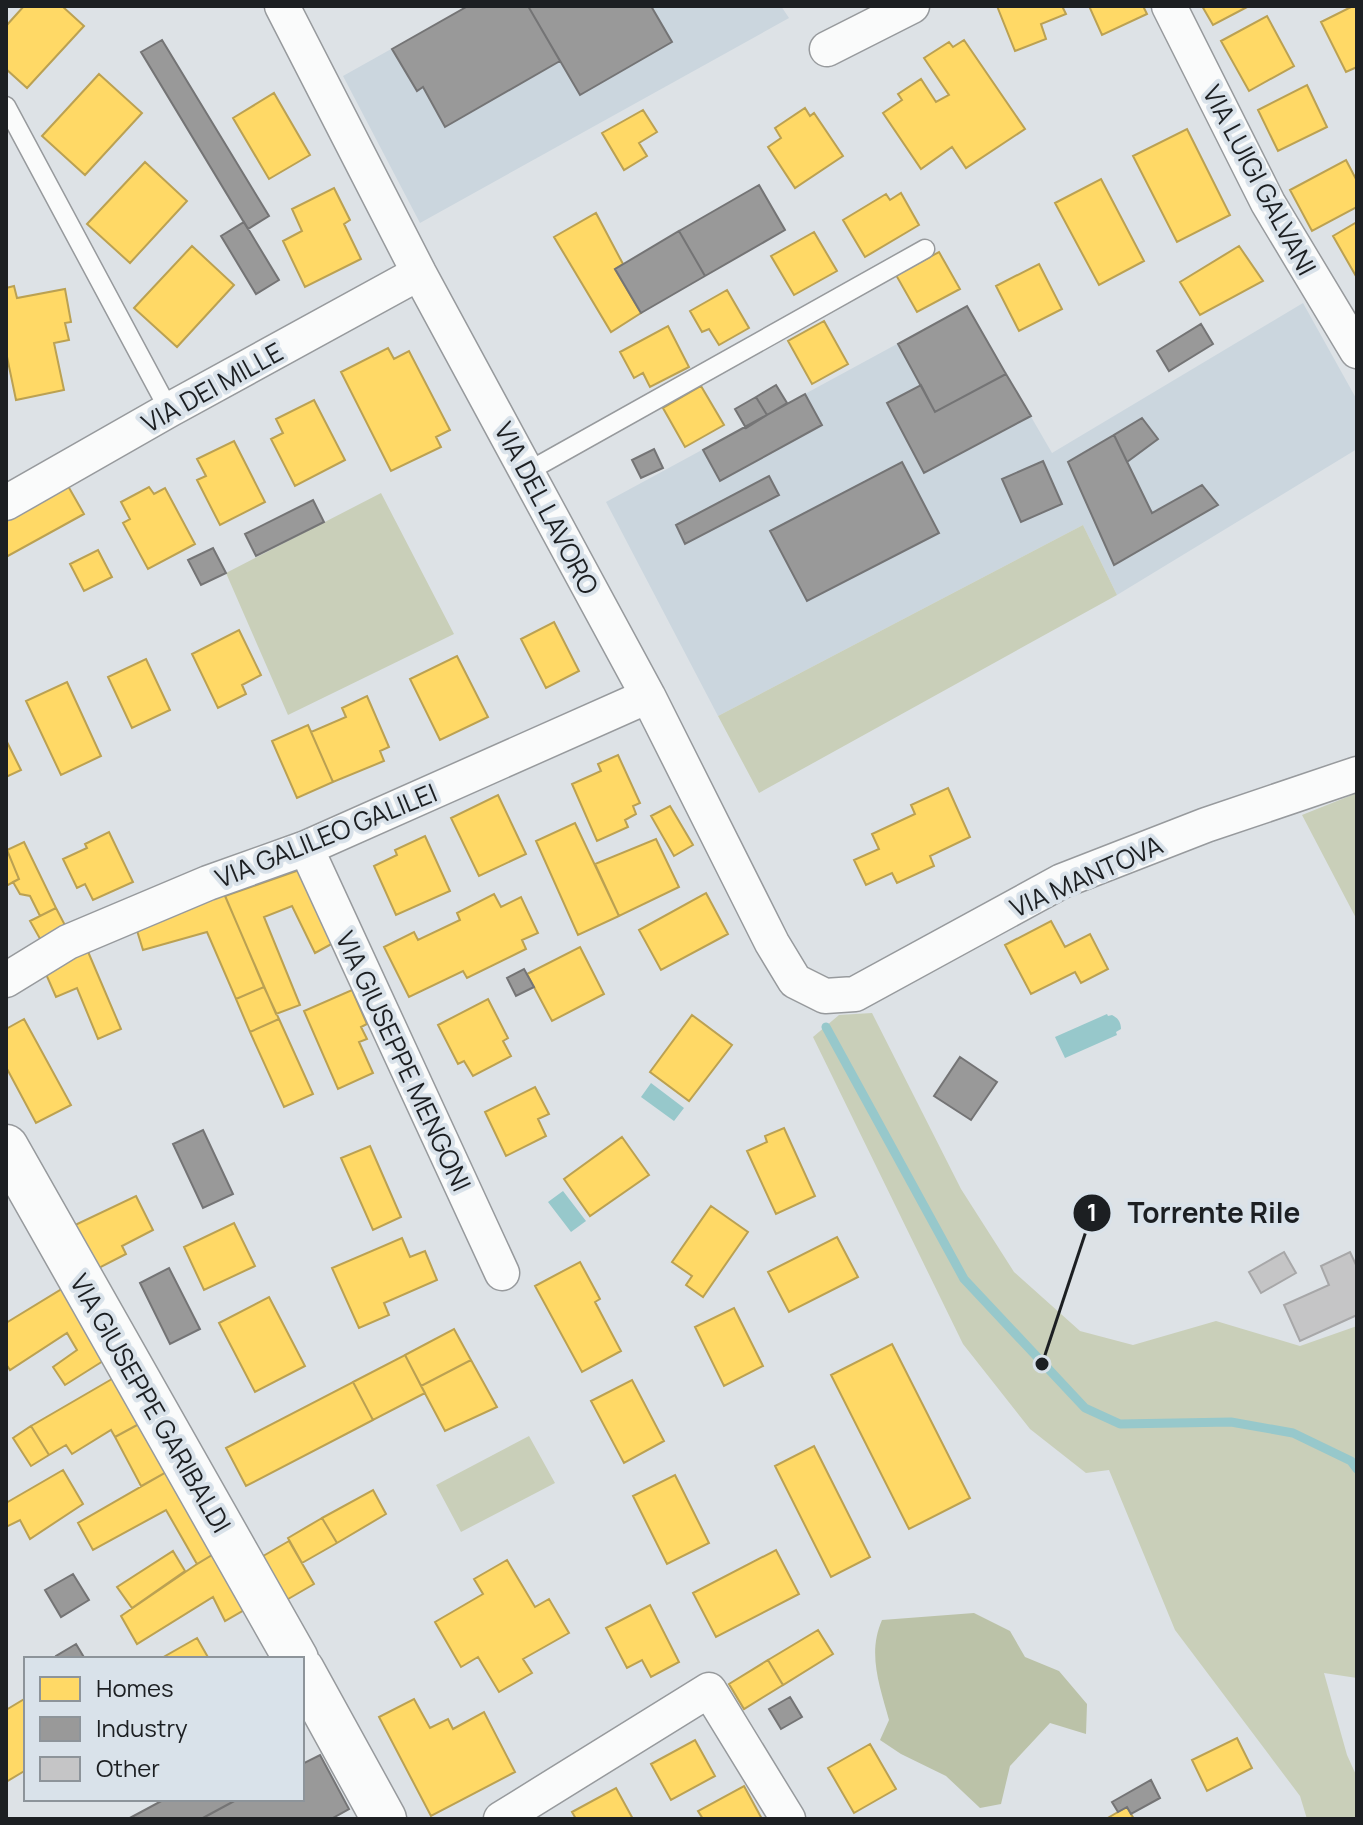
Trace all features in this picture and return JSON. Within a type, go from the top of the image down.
[{"type":"street","name":"VIA DEL LAVORO","points":[[282,6],[419,273],[648,696],[772,943],[795,981],[825,996]]},
{"type":"street","points":[[827,49],[912,6]]},
{"type":"street","name":"VIA LUIGI GALVANI","points":[[1169,6],[1268,203],[1357,351]]},
{"type":"street","name":"VIA DEI MILLE","points":[[6,503],[419,273]]},
{"type":"street","name":"VIA GALILEO GALILEI","points":[[6,980],[68,942],[208,883],[306,848],[648,696]]},
{"type":"street","name":"VIA MANTOVA","points":[[825,996],[855,994],[1062,881],[1206,825],[1357,774]]},
{"type":"street","name":"VIA GIUSEPPE MENGONI","points":[[306,848],[502,1273]]},
{"type":"street","name":"VIA GIUSEPPE GARIBALDI","points":[[6,1147],[295,1657]]},
{"type":"street","points":[[304,1674],[384,1819]]},
{"type":"street","points":[[501,1819],[709,1690],[788,1819]]},
{"type":"lane","points":[[6,106],[169,410]]},
{"type":"lane","points":[[527,472],[925,249]]},
{"type":"shaded area","points":[[468,6],[781,6],[789,18],[420,223],[343,76]]},
{"type":"shaded area","points":[[1303,303],[1357,400],[1357,449],[1117,595],[1083,525],[718,716],[606,502],[967,306],[1052,453]]},
{"type":"green space","points":[[381,493],[454,634],[288,715],[226,573]]},
{"type":"green space","points":[[1083,525],[1117,595],[759,793],[718,716]]},
{"type":"green space","points":[[1357,793],[1357,920],[1302,815]]},
{"type":"green space","points":[[872,1013],[961,1189],[1014,1272],[1080,1331],[1133,1345],[1216,1321],[1300,1346],[1357,1326],[1357,1678],[1324,1673],[1347,1755],[1357,1777],[1357,1819],[1307,1819],[1300,1796],[1175,1630],[1109,1470],[1086,1473],[1030,1429],[963,1344],[813,1037],[839,1015]]},
{"type":"green space","points":[[529,1436],[555,1483],[461,1532],[436,1485]]},
{"type":"green space","points":[[974,1613],[1010,1631],[1025,1657],[1059,1671],[1087,1704],[1086,1734],[1050,1723],[1010,1766],[1001,1804],[980,1808],[946,1776],[880,1740],[889,1720],[875,1658],[882,1620]]},
{"type":"water","points":[[1107,1014],[1120,1022],[1121,1029],[1116,1032],[1117,1035],[1065,1058],[1055,1037]]},
{"type":"water","points":[[651,1083],[684,1108],[674,1121],[641,1097]]},
{"type":"water","points":[[563,1191],[586,1221],[571,1232],[548,1202]]},
{"type":"building: Homes","points":[[24,6],[62,6],[84,26],[27,88],[6,69],[6,26]]},
{"type":"building: Homes","points":[[997,6],[1062,6],[1066,14],[1041,24],[1046,39],[1015,51]]},
{"type":"building: Homes","points":[[1089,6],[1143,6],[1147,14],[1102,35]]},
{"type":"building: Homes","points":[[1202,6],[1249,6],[1213,25]]},
{"type":"building: Homes","points":[[1357,6],[1357,67],[1346,72],[1321,22]]},
{"type":"building: Homes","points":[[1267,16],[1294,66],[1249,91],[1221,41]]},
{"type":"building: Homes","points":[[964,40],[1025,129],[966,168],[952,147],[921,169],[883,113],[902,100],[898,94],[921,79],[936,102],[949,95],[924,58],[949,42],[953,47]]},
{"type":"building: Homes","points":[[99,74],[142,113],[85,175],[42,136]]},
{"type":"building: Homes","points":[[1307,85],[1327,127],[1278,151],[1258,110]]},
{"type":"building: Homes","points":[[274,93],[310,155],[269,179],[233,118]]},
{"type":"building: Homes","points":[[805,108],[810,116],[814,113],[843,156],[795,188],[768,147],[781,138],[775,128]]},
{"type":"building: Homes","points":[[643,110],[657,132],[639,143],[647,156],[624,170],[602,133]]},
{"type":"building: Homes","points":[[1187,129],[1230,215],[1177,242],[1133,156]]},
{"type":"building: Homes","points":[[1346,160],[1357,181],[1357,207],[1312,231],[1290,190]]},
{"type":"building: Homes","points":[[145,162],[187,201],[130,263],[87,224]]},
{"type":"building: Homes","points":[[1101,179],[1144,261],[1099,285],[1055,203]]},
{"type":"building: Homes","points":[[334,188],[350,220],[344,224],[361,259],[305,287],[283,241],[302,231],[292,209]]},
{"type":"building: Homes","points":[[901,193],[919,225],[865,257],[843,220],[886,194],[890,200]]},
{"type":"building: Homes","points":[[596,213],[623,264],[615,269],[641,313],[611,332],[554,237]]},
{"type":"building: Homes","points":[[1357,222],[1357,278],[1333,236]]},
{"type":"building: Homes","points":[[814,232],[837,271],[794,295],[771,256]]},
{"type":"building: Homes","points":[[192,246],[234,285],[177,347],[134,308]]},
{"type":"building: Homes","points":[[1239,246],[1263,281],[1200,315],[1180,282]]},
{"type":"building: Homes","points":[[939,252],[960,289],[917,312],[896,275]]},
{"type":"building: Homes","points":[[1039,264],[1062,309],[1019,331],[996,286]]},
{"type":"building: Homes","points":[[14,286],[17,298],[65,289],[71,322],[65,323],[69,340],[54,343],[64,390],[16,400],[6,352],[6,288]]},
{"type":"building: Homes","points":[[727,290],[749,328],[719,345],[709,329],[702,332],[690,311]]},
{"type":"building: Homes","points":[[824,321],[848,364],[812,384],[788,341]]},
{"type":"building: Homes","points":[[668,326],[689,367],[650,387],[643,373],[634,378],[620,352]]},
{"type":"building: Homes","points":[[388,348],[394,359],[409,351],[450,430],[436,437],[441,447],[391,471],[341,372]]},
{"type":"building: Homes","points":[[701,386],[724,425],[685,447],[663,408]]},
{"type":"building: Homes","points":[[314,400],[345,460],[295,486],[271,439],[283,433],[276,419]]},
{"type":"building: Homes","points":[[234,441],[265,502],[220,525],[197,480],[206,476],[197,459]]},
{"type":"building: Homes","points":[[68,486],[84,514],[6,557],[6,520]]},
{"type":"building: Homes","points":[[149,487],[154,494],[165,488],[195,544],[148,569],[123,523],[130,519],[121,502]]},
{"type":"building: Homes","points":[[98,550],[112,577],[84,591],[70,564]]},
{"type":"building: Homes","points":[[554,622],[579,671],[546,688],[521,639]]},
{"type":"building: Homes","points":[[239,630],[261,675],[242,685],[246,694],[218,708],[192,654]]},
{"type":"building: Homes","points":[[457,656],[488,717],[440,740],[410,679]]},
{"type":"building: Homes","points":[[146,659],[170,710],[132,728],[108,677]]},
{"type":"building: Homes","points":[[67,682],[101,756],[61,775],[26,701]]},
{"type":"building: Homes","points":[[367,696],[389,747],[380,751],[384,761],[333,782],[311,732],[346,717],[342,708]]},
{"type":"building: Homes","points":[[308,725],[333,782],[297,798],[272,741]]},
{"type":"building: Homes","points":[[6,740],[21,770],[6,777]]},
{"type":"building: Homes","points":[[618,755],[640,803],[633,806],[636,814],[625,820],[628,827],[597,841],[572,784],[601,771],[598,764]]},
{"type":"building: Homes","points":[[948,788],[970,837],[930,856],[934,866],[897,883],[892,873],[866,885],[854,860],[879,849],[872,834],[915,814],[911,805]]},
{"type":"building: Homes","points":[[498,795],[526,854],[479,876],[451,818]]},
{"type":"building: Homes","points":[[670,806],[693,845],[674,856],[651,816]]},
{"type":"building: Homes","points":[[575,823],[619,916],[578,935],[536,841]]},
{"type":"building: Homes","points":[[109,832],[133,882],[93,900],[85,884],[77,888],[63,859],[87,848],[85,844]]},
{"type":"building: Homes","points":[[425,836],[450,891],[396,915],[374,866],[397,855],[395,850]]},
{"type":"building: Homes","points":[[656,839],[679,887],[619,916],[595,864]]},
{"type":"building: Homes","points":[[24,842],[56,908],[40,916],[30,896],[20,894],[13,882],[19,879],[7,850]]},
{"type":"building: Homes","points":[[6,851],[19,879],[6,886]]},
{"type":"building: Homes","points":[[305,868],[337,941],[315,953],[292,906],[264,917],[300,1005],[276,1014],[225,896]]},
{"type":"building: Homes","points":[[223,891],[264,987],[236,999],[207,932],[143,950],[134,921]]},
{"type":"building: Homes","points":[[706,893],[728,934],[661,970],[639,930]]},
{"type":"building: Homes","points":[[494,894],[501,907],[521,897],[538,933],[522,940],[526,949],[467,978],[463,971],[409,997],[384,947],[414,932],[418,940],[460,920],[457,913]]},
{"type":"building: Homes","points":[[56,908],[68,931],[43,944],[30,921]]},
{"type":"building: Homes","points":[[1051,921],[1065,947],[1090,934],[1108,969],[1081,983],[1075,972],[1031,994],[1005,945]]},
{"type":"building: Homes","points":[[86,947],[121,1029],[98,1039],[77,988],[56,997],[42,965]]},
{"type":"building: Homes","points":[[580,947],[604,994],[552,1021],[527,974]]},
{"type":"building: Homes","points":[[264,987],[279,1019],[250,1032],[236,999]]},
{"type":"building: Homes","points":[[352,990],[367,1024],[361,1027],[367,1039],[359,1042],[373,1073],[338,1089],[304,1011]]},
{"type":"building: Homes","points":[[488,999],[508,1038],[503,1041],[511,1056],[473,1076],[464,1061],[458,1064],[438,1025]]},
{"type":"building: Homes","points":[[692,1015],[732,1045],[689,1101],[650,1072]]},
{"type":"building: Homes","points":[[24,1019],[71,1105],[36,1123],[6,1067],[6,1029]]},
{"type":"building: Homes","points":[[279,1019],[313,1094],[284,1107],[250,1032]]},
{"type":"building: Homes","points":[[535,1087],[549,1114],[538,1119],[546,1136],[506,1156],[485,1112]]},
{"type":"building: Homes","points":[[784,1128],[815,1196],[776,1214],[747,1151],[767,1142],[765,1136]]},
{"type":"building: Homes","points":[[622,1137],[649,1175],[590,1216],[564,1179]]},
{"type":"building: Homes","points":[[370,1146],[401,1217],[373,1230],[341,1158]]},
{"type":"building: Homes","points":[[136,1196],[153,1230],[122,1246],[126,1254],[95,1270],[73,1226]]},
{"type":"building: Homes","points":[[711,1206],[748,1232],[703,1297],[686,1285],[692,1276],[672,1262]]},
{"type":"building: Homes","points":[[234,1223],[255,1266],[204,1290],[184,1247]]},
{"type":"building: Homes","points":[[837,1237],[858,1277],[789,1312],[768,1272]]},
{"type":"building: Homes","points":[[402,1238],[410,1257],[425,1251],[437,1280],[384,1303],[389,1315],[359,1328],[332,1268]]},
{"type":"building: Homes","points":[[580,1262],[600,1299],[595,1302],[621,1351],[582,1372],[535,1286]]},
{"type":"building: Homes","points":[[70,1284],[111,1356],[65,1385],[53,1367],[77,1350],[67,1333],[10,1370],[6,1364],[6,1323]]},
{"type":"building: Homes","points":[[269,1297],[305,1366],[255,1392],[219,1323]]},
{"type":"building: Homes","points":[[734,1308],[763,1366],[724,1386],[695,1327]]},
{"type":"building: Homes","points":[[454,1329],[471,1360],[421,1386],[405,1355]]},
{"type":"building: Homes","points":[[892,1344],[970,1498],[909,1529],[831,1375]]},
{"type":"building: Homes","points":[[405,1355],[425,1393],[373,1420],[353,1382]]},
{"type":"building: Homes","points":[[471,1360],[497,1407],[445,1431],[421,1386]]},
{"type":"building: Homes","points":[[124,1372],[150,1418],[115,1437],[111,1430],[72,1454],[66,1445],[49,1455],[31,1426]]},
{"type":"building: Homes","points":[[632,1380],[664,1441],[624,1463],[591,1401]]},
{"type":"building: Homes","points":[[353,1382],[373,1420],[246,1486],[226,1448]]},
{"type":"building: Homes","points":[[150,1418],[177,1466],[141,1486],[115,1437]]},
{"type":"building: Homes","points":[[31,1426],[49,1455],[31,1466],[13,1438]]},
{"type":"building: Homes","points":[[814,1446],[870,1557],[831,1577],[775,1466]]},
{"type":"building: Homes","points":[[177,1466],[222,1549],[197,1564],[166,1510],[93,1550],[78,1523]]},
{"type":"building: Homes","points":[[63,1470],[83,1504],[30,1539],[20,1520],[6,1527],[6,1503]]},
{"type":"building: Homes","points":[[675,1475],[709,1543],[667,1564],[633,1496]]},
{"type":"building: Homes","points":[[373,1490],[386,1514],[337,1543],[322,1518]]},
{"type":"building: Homes","points":[[322,1518],[337,1543],[302,1563],[288,1538]]},
{"type":"building: Homes","points":[[289,1541],[314,1584],[283,1602],[258,1559]]},
{"type":"building: Homes","points":[[222,1549],[251,1606],[225,1621],[213,1597],[137,1644],[121,1616]]},
{"type":"building: Homes","points":[[776,1550],[799,1594],[716,1637],[693,1593]]},
{"type":"building: Homes","points":[[173,1551],[185,1571],[132,1608],[117,1587]]},
{"type":"building: Homes","points":[[507,1560],[535,1607],[549,1599],[569,1633],[523,1659],[532,1673],[499,1692],[478,1657],[461,1667],[435,1622],[483,1594],[474,1579]]},
{"type":"building: Homes","points":[[650,1605],[679,1662],[651,1677],[642,1660],[627,1668],[606,1628]]},
{"type":"building: Homes","points":[[818,1630],[833,1654],[783,1685],[768,1660]]},
{"type":"building: Homes","points":[[197,1638],[208,1657],[164,1657]]},
{"type":"building: Homes","points":[[768,1660],[783,1685],[744,1709],[729,1684]]},
{"type":"building: Homes","points":[[24,1699],[24,1771],[6,1782],[6,1710]]},
{"type":"building: Homes","points":[[414,1699],[430,1728],[448,1719],[453,1729],[484,1712],[515,1772],[431,1816],[379,1717]]},
{"type":"building: Homes","points":[[1237,1738],[1252,1768],[1207,1791],[1192,1760]]},
{"type":"building: Homes","points":[[695,1740],[715,1776],[671,1800],[651,1764]]},
{"type":"building: Homes","points":[[870,1744],[896,1789],[854,1813],[828,1768]]},
{"type":"building: Homes","points":[[744,1786],[762,1819],[703,1819],[698,1811]]},
{"type":"building: Homes","points":[[616,1788],[633,1819],[576,1819],[572,1812]]},
{"type":"building: Homes","points":[[1127,1807],[1134,1819],[1106,1819],[1118,1812]]},
{"type":"building: Industry","points":[[468,6],[528,6],[560,61],[445,127],[423,87],[417,91],[392,49]]},
{"type":"building: Industry","points":[[528,6],[651,6],[672,42],[580,95]]},
{"type":"building: Industry","points":[[162,40],[269,216],[248,229],[141,52]]},
{"type":"building: Industry","points":[[759,185],[785,230],[705,276],[679,231]]},
{"type":"building: Industry","points":[[244,222],[279,280],[256,294],[221,236]]},
{"type":"building: Industry","points":[[679,231],[705,276],[641,313],[615,269]]},
{"type":"building: Industry","points":[[967,306],[1006,374],[935,412],[898,344]]},
{"type":"building: Industry","points":[[1201,324],[1213,344],[1169,371],[1157,351]]},
{"type":"building: Industry","points":[[1006,374],[1031,416],[924,473],[887,403],[921,385],[935,412]]},
{"type":"building: Industry","points":[[776,385],[787,403],[767,415],[756,397]]},
{"type":"building: Industry","points":[[805,394],[822,425],[720,481],[703,450]]},
{"type":"building: Industry","points":[[756,397],[767,415],[746,428],[735,409]]},
{"type":"building: Industry","points":[[1142,418],[1158,439],[1127,462],[1114,435]]},
{"type":"building: Industry","points":[[1114,435],[1152,513],[1202,485],[1218,505],[1114,565],[1068,462]]},
{"type":"building: Industry","points":[[654,449],[663,468],[641,478],[632,460]]},
{"type":"building: Industry","points":[[1043,461],[1062,504],[1021,522],[1002,479]]},
{"type":"building: Industry","points":[[902,462],[939,533],[807,601],[770,531]]},
{"type":"building: Industry","points":[[769,476],[779,495],[685,544],[676,525]]},
{"type":"building: Industry","points":[[313,500],[324,522],[256,556],[245,534]]},
{"type":"building: Industry","points":[[213,548],[226,573],[201,585],[188,560]]},
{"type":"building: Industry","points":[[524,969],[534,987],[516,996],[507,978]]},
{"type":"building: Industry","points":[[960,1057],[997,1082],[971,1120],[934,1096]]},
{"type":"building: Industry","points":[[203,1130],[233,1194],[203,1208],[173,1144]]},
{"type":"building: Industry","points":[[169,1268],[200,1329],[170,1344],[140,1283]]},
{"type":"building: Industry","points":[[73,1574],[89,1600],[61,1617],[45,1590]]},
{"type":"building: Industry","points":[[76,1644],[84,1657],[56,1657]]},
{"type":"building: Industry","points":[[790,1697],[802,1717],[781,1729],[769,1709]]},
{"type":"building: Industry","points":[[320,1755],[349,1809],[331,1819],[201,1819],[234,1801],[304,1801],[304,1763]]},
{"type":"building: Industry","points":[[1151,1780],[1160,1798],[1131,1814],[1127,1807],[1118,1812],[1112,1802]]},
{"type":"building: Industry","points":[[161,1801],[234,1801],[201,1819],[128,1819]]},
{"type":"building: Other","points":[[1284,1252],[1296,1273],[1261,1293],[1249,1272]]},
{"type":"building: Other","points":[[1350,1252],[1357,1267],[1357,1315],[1300,1341],[1284,1305],[1329,1285],[1321,1266]]},
{"type":"waterway","points":[[826,1027],[964,1279],[1085,1408],[1120,1424],[1231,1422],[1293,1433],[1351,1461],[1357,1469]]},
{"type":"place","name":"Torrente Rile","points":[[1042,1364]]}]
